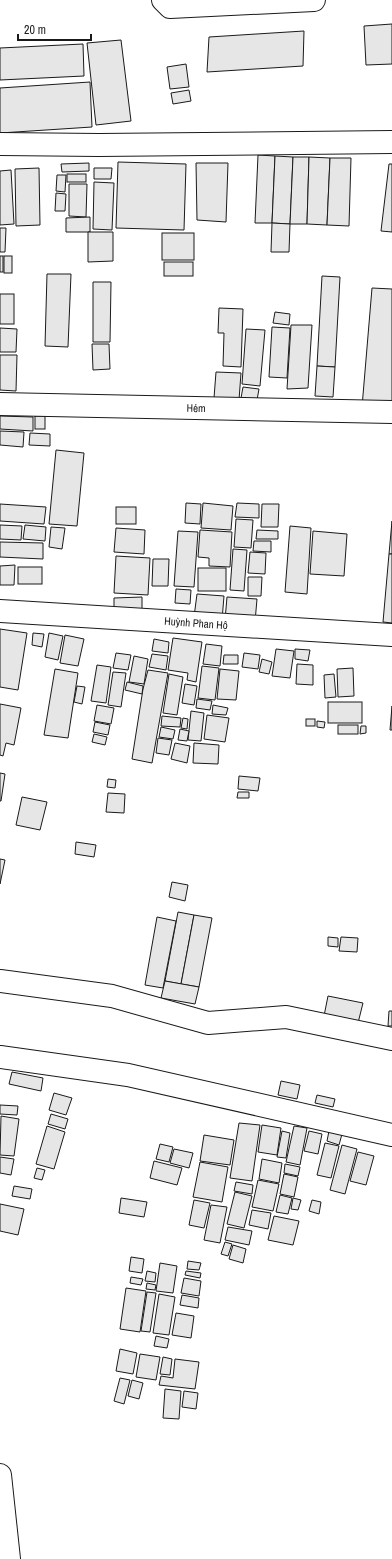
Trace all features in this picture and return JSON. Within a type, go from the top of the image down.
[{"type":"street","points":[[163,0],[170,7],[314,0]]},
{"type":"street","points":[[0,144],[99,145],[392,142]]},
{"type":"street","name":"Hẻm","points":[[0,404],[392,412]]},
{"type":"street","name":"Huỳnh Phan Hộ","points":[[0,611],[392,635]]},
{"type":"street","points":[[0,981],[112,996],[208,1023],[286,1017],[392,1039]]},
{"type":"street","points":[[0,1057],[128,1075],[392,1134]]},
{"type":"street","points":[[0,1475],[9,1559]]},
{"type":"building","points":[[392,24],[392,64],[366,65],[364,26]]},
{"type":"building","points":[[304,31],[303,66],[207,72],[209,37]]},
{"type":"building","points":[[121,40],[131,121],[96,125],[87,43]]},
{"type":"building","points":[[83,44],[84,76],[0,80],[0,48]]},
{"type":"building","points":[[186,64],[189,87],[170,89],[167,67]]},
{"type":"building","points":[[90,82],[92,127],[0,133],[0,88]]},
{"type":"building","points":[[189,90],[191,101],[173,104],[171,93]]},
{"type":"building","points":[[258,155],[275,156],[272,223],[255,223]]},
{"type":"building","points":[[275,156],[293,157],[290,224],[272,223]]},
{"type":"building","points":[[293,157],[309,157],[307,224],[290,224]]},
{"type":"building","points":[[309,157],[330,158],[327,225],[307,224]]},
{"type":"building","points":[[330,158],[351,158],[349,226],[327,225]]},
{"type":"building","points":[[118,162],[186,164],[184,230],[116,228]]},
{"type":"building","points":[[89,163],[89,171],[62,172],[61,164]]},
{"type":"building","points":[[196,163],[228,163],[226,222],[197,220]]},
{"type":"building","points":[[389,164],[392,164],[392,232],[381,231]]},
{"type":"building","points":[[39,168],[40,225],[16,226],[15,169]]},
{"type":"building","points":[[94,168],[112,168],[111,179],[94,179]]},
{"type":"building","points":[[11,170],[14,224],[0,225],[0,171]]},
{"type":"building","points":[[67,174],[86,174],[86,182],[67,182]]},
{"type":"building","points":[[57,175],[66,175],[65,192],[56,191]]},
{"type":"building","points":[[94,182],[114,183],[112,230],[93,229]]},
{"type":"building","points":[[69,184],[87,184],[86,217],[69,216]]},
{"type":"building","points":[[56,193],[66,194],[65,211],[55,211]]},
{"type":"building","points":[[90,217],[90,232],[66,232],[66,218]]},
{"type":"building","points":[[272,223],[290,224],[289,252],[271,252]]},
{"type":"building","points":[[0,228],[6,228],[5,252],[0,252]]},
{"type":"building","points":[[88,232],[113,232],[113,261],[88,262]]},
{"type":"building","points":[[162,233],[194,233],[194,260],[162,260]]},
{"type":"building","points":[[0,256],[3,256],[3,272],[0,272]]},
{"type":"building","points":[[4,256],[12,256],[12,273],[4,273]]},
{"type":"building","points":[[164,262],[193,262],[193,276],[164,276]]},
{"type":"building","points":[[47,274],[71,274],[68,347],[45,346]]},
{"type":"building","points":[[322,276],[340,277],[335,367],[317,366]]},
{"type":"building","points":[[93,282],[111,282],[110,342],[93,342]]},
{"type":"building","points":[[372,288],[392,289],[392,408],[362,407]]},
{"type":"building","points":[[0,294],[14,294],[14,324],[0,324]]},
{"type":"building","points":[[219,308],[243,309],[241,367],[223,366],[224,333],[218,333]]},
{"type":"building","points":[[275,312],[290,314],[289,325],[273,323]]},
{"type":"building","points":[[291,325],[312,325],[308,388],[287,389]]},
{"type":"building","points":[[272,327],[290,328],[287,378],[269,377]]},
{"type":"building","points":[[0,328],[17,329],[16,352],[0,352]]},
{"type":"building","points":[[246,329],[265,330],[260,386],[242,384]]},
{"type":"building","points":[[92,344],[109,344],[110,369],[93,370]]},
{"type":"building","points":[[0,355],[17,355],[16,391],[0,390]]},
{"type":"building","points":[[317,366],[335,367],[333,397],[315,396]]},
{"type":"building","points":[[216,372],[241,373],[239,400],[214,398]]},
{"type":"building","points":[[243,387],[259,389],[257,400],[241,398]]},
{"type":"building","points":[[0,416],[33,417],[33,431],[0,429]]},
{"type":"building","points":[[35,416],[45,416],[45,429],[35,429]]},
{"type":"building","points":[[0,431],[24,432],[23,447],[0,445]]},
{"type":"building","points":[[30,433],[50,434],[50,446],[29,445]]},
{"type":"building","points":[[56,450],[84,453],[77,526],[49,524]]},
{"type":"building","points":[[186,503],[201,504],[200,524],[185,523]]},
{"type":"building","points":[[203,503],[233,506],[231,530],[201,528]]},
{"type":"building","points":[[237,503],[259,504],[259,518],[235,517]]},
{"type":"building","points":[[0,504],[46,507],[44,524],[0,521]]},
{"type":"building","points":[[262,504],[279,504],[278,527],[261,527]]},
{"type":"building","points":[[116,507],[136,507],[136,524],[116,524]]},
{"type":"building","points":[[236,519],[253,520],[251,548],[234,547]]},
{"type":"building","points":[[392,521],[392,554],[389,554]]},
{"type":"building","points":[[0,525],[22,526],[21,540],[0,539]]},
{"type":"building","points":[[25,525],[46,527],[45,541],[23,539]]},
{"type":"building","points":[[290,526],[311,528],[307,594],[285,592]]},
{"type":"building","points":[[51,527],[65,528],[62,549],[49,547]]},
{"type":"building","points":[[116,528],[145,530],[144,554],[114,552]]},
{"type":"building","points":[[200,530],[232,532],[230,567],[209,566],[209,558],[198,557]]},
{"type":"building","points":[[257,530],[278,531],[278,539],[256,539]]},
{"type":"building","points":[[178,531],[198,532],[194,587],[174,586]]},
{"type":"building","points":[[313,531],[347,534],[344,576],[310,574]]},
{"type":"building","points":[[254,541],[271,541],[271,552],[253,551]]},
{"type":"building","points":[[0,542],[43,543],[43,559],[0,557]]},
{"type":"building","points":[[233,549],[247,550],[244,591],[230,590]]},
{"type":"building","points":[[250,552],[266,553],[265,574],[248,573]]},
{"type":"building","points":[[389,554],[392,554],[392,623],[383,622]]},
{"type":"building","points":[[116,556],[150,558],[148,595],[114,593]]},
{"type":"building","points":[[153,559],[169,559],[168,586],[152,586]]},
{"type":"building","points":[[15,565],[14,585],[0,585],[0,566]]},
{"type":"building","points":[[18,567],[42,567],[42,584],[18,584]]},
{"type":"building","points":[[198,568],[226,568],[226,591],[198,591]]},
{"type":"building","points":[[248,577],[262,577],[261,596],[248,596]]},
{"type":"building","points":[[176,589],[191,590],[190,604],[175,603]]},
{"type":"building","points":[[197,594],[224,596],[222,620],[194,617]]},
{"type":"building","points":[[142,597],[142,612],[114,612],[114,598]]},
{"type":"building","points":[[227,597],[257,599],[255,622],[225,620]]},
{"type":"building","points":[[0,629],[27,633],[18,690],[0,687]]},
{"type":"building","points":[[33,633],[44,634],[42,647],[32,645]]},
{"type":"building","points":[[49,633],[63,636],[58,660],[45,657]]},
{"type":"building","points":[[65,635],[84,639],[78,666],[60,663]]},
{"type":"building","points":[[173,638],[202,642],[196,682],[187,680],[188,673],[168,670]]},
{"type":"building","points":[[154,639],[169,642],[168,653],[152,651]]},
{"type":"building","points":[[206,644],[222,646],[220,666],[203,664]]},
{"type":"building","points":[[276,649],[294,651],[290,678],[272,676]]},
{"type":"building","points":[[295,649],[310,650],[308,661],[295,659]]},
{"type":"building","points":[[116,653],[131,655],[128,670],[113,668]]},
{"type":"building","points":[[244,653],[260,655],[258,669],[242,667]]},
{"type":"building","points":[[152,654],[168,656],[166,670],[149,667]]},
{"type":"building","points":[[224,655],[238,655],[238,664],[223,664]]},
{"type":"building","points":[[134,656],[148,659],[144,684],[129,682]]},
{"type":"building","points":[[262,659],[272,662],[269,674],[259,672]]},
{"type":"building","points":[[297,664],[313,665],[313,685],[296,684]]},
{"type":"building","points":[[97,665],[111,667],[106,703],[91,701]]},
{"type":"building","points":[[202,666],[219,668],[215,700],[198,698]]},
{"type":"building","points":[[353,668],[354,696],[338,697],[337,669]]},
{"type":"building","points":[[55,669],[78,673],[68,738],[44,735]]},
{"type":"building","points":[[220,669],[239,671],[236,700],[217,699]]},
{"type":"building","points":[[148,670],[168,673],[152,763],[132,759],[143,689]]},
{"type":"building","points":[[113,672],[126,673],[121,707],[108,705]]},
{"type":"building","points":[[169,674],[183,677],[177,715],[163,713]]},
{"type":"building","points":[[334,674],[336,697],[325,698],[324,675]]},
{"type":"building","points":[[127,682],[143,686],[142,694],[125,690]]},
{"type":"building","points":[[185,684],[197,686],[194,705],[182,703]]},
{"type":"building","points":[[77,686],[85,687],[82,704],[74,702]]},
{"type":"building","points":[[197,699],[212,701],[210,710],[196,708]]},
{"type":"building","points":[[328,702],[362,702],[362,723],[328,723]]},
{"type":"building","points":[[0,704],[21,708],[14,745],[6,743],[3,756],[0,755]]},
{"type":"building","points":[[97,705],[114,708],[111,724],[94,721]]},
{"type":"building","points":[[213,705],[228,708],[226,715],[212,714]]},
{"type":"building","points":[[392,706],[392,730],[390,730]]},
{"type":"building","points":[[191,711],[204,713],[201,741],[188,740]]},
{"type":"building","points":[[207,715],[229,718],[225,742],[204,739]]},
{"type":"building","points":[[162,716],[181,718],[180,727],[161,726]]},
{"type":"building","points":[[183,718],[188,719],[187,729],[181,728]]},
{"type":"building","points":[[306,719],[315,719],[315,726],[306,726]]},
{"type":"building","points":[[317,721],[325,722],[324,728],[317,727]]},
{"type":"building","points":[[95,722],[110,725],[108,735],[93,732]]},
{"type":"building","points":[[338,725],[358,725],[358,734],[338,734]]},
{"type":"building","points":[[361,726],[366,726],[366,733],[360,734]]},
{"type":"building","points":[[161,727],[175,730],[173,739],[159,737]]},
{"type":"building","points":[[180,729],[189,731],[187,741],[178,740]]},
{"type":"building","points":[[94,734],[107,737],[105,745],[92,742]]},
{"type":"building","points":[[158,738],[172,740],[169,755],[156,753]]},
{"type":"building","points":[[175,743],[190,746],[187,763],[171,759]]},
{"type":"building","points":[[194,743],[219,745],[218,764],[193,763]]},
{"type":"building","points":[[0,773],[5,774],[1,801],[0,801]]},
{"type":"building","points":[[239,776],[260,778],[258,791],[238,789]]},
{"type":"building","points":[[108,779],[116,780],[115,788],[107,787]]},
{"type":"building","points":[[238,792],[249,792],[249,798],[237,798]]},
{"type":"building","points":[[108,793],[125,794],[124,813],[106,812]]},
{"type":"building","points":[[22,797],[47,802],[40,830],[16,825]]},
{"type":"building","points":[[76,842],[96,845],[94,857],[75,854]]},
{"type":"building","points":[[0,859],[5,860],[0,884]]},
{"type":"building","points":[[172,882],[188,885],[185,901],[169,897]]},
{"type":"building","points":[[178,912],[194,915],[181,984],[165,981]]},
{"type":"building","points":[[194,915],[212,918],[199,987],[181,984]]},
{"type":"building","points":[[157,917],[176,921],[163,988],[145,985]]},
{"type":"building","points":[[328,937],[338,938],[338,947],[328,946]]},
{"type":"building","points":[[341,937],[358,938],[357,952],[339,951]]},
{"type":"building","points":[[165,981],[199,987],[195,1004],[161,998]]},
{"type":"building","points":[[328,996],[363,1003],[358,1023],[324,1016]]},
{"type":"building","points":[[389,1011],[392,1011],[392,1026],[388,1026]]},
{"type":"building","points":[[12,1072],[43,1078],[41,1091],[9,1084]]},
{"type":"building","points":[[281,1081],[300,1085],[297,1099],[278,1095]]},
{"type":"building","points":[[54,1093],[72,1098],[66,1115],[49,1110]]},
{"type":"building","points":[[317,1095],[335,1099],[333,1107],[315,1103]]},
{"type":"building","points":[[0,1105],[18,1106],[17,1115],[0,1114]]},
{"type":"building","points":[[51,1114],[68,1119],[65,1129],[48,1124]]},
{"type":"building","points":[[1,1116],[19,1119],[14,1156],[0,1155]]},
{"type":"building","points":[[239,1123],[260,1125],[252,1181],[230,1178]]},
{"type":"building","points":[[262,1125],[281,1128],[277,1155],[258,1152]]},
{"type":"building","points":[[47,1126],[65,1132],[54,1169],[36,1164]]},
{"type":"building","points":[[294,1126],[307,1128],[300,1165],[286,1162]]},
{"type":"building","points":[[282,1131],[290,1133],[286,1158],[277,1157]]},
{"type":"building","points":[[309,1131],[322,1134],[318,1154],[304,1151]]},
{"type":"building","points":[[329,1131],[342,1134],[339,1145],[327,1141]]},
{"type":"building","points":[[204,1135],[234,1140],[230,1165],[200,1161]]},
{"type":"building","points":[[325,1143],[339,1146],[331,1178],[317,1175]]},
{"type":"building","points":[[160,1144],[173,1147],[169,1162],[156,1159]]},
{"type":"building","points":[[342,1145],[357,1149],[345,1194],[330,1190]]},
{"type":"building","points":[[174,1149],[193,1153],[189,1168],[170,1163]]},
{"type":"building","points":[[358,1152],[374,1156],[366,1185],[350,1181]]},
{"type":"building","points":[[0,1157],[14,1159],[11,1175],[0,1173]]},
{"type":"building","points":[[262,1159],[282,1163],[279,1183],[259,1179]]},
{"type":"building","points":[[154,1161],[182,1168],[177,1185],[150,1178]]},
{"type":"building","points":[[200,1162],[228,1167],[222,1202],[193,1197]]},
{"type":"building","points":[[285,1164],[300,1167],[298,1176],[284,1173]]},
{"type":"building","points":[[37,1168],[45,1170],[42,1180],[34,1178]]},
{"type":"building","points":[[284,1174],[298,1177],[294,1197],[280,1194]]},
{"type":"building","points":[[258,1180],[279,1184],[273,1211],[252,1207]]},
{"type":"building","points":[[236,1182],[253,1185],[252,1194],[234,1191]]},
{"type":"building","points":[[14,1186],[32,1189],[30,1199],[12,1196]]},
{"type":"building","points":[[235,1192],[252,1196],[244,1228],[227,1224]]},
{"type":"building","points":[[280,1195],[292,1198],[288,1214],[276,1212]]},
{"type":"building","points":[[121,1198],[147,1202],[144,1217],[119,1213]]},
{"type":"building","points":[[293,1198],[301,1200],[298,1210],[291,1209]]},
{"type":"building","points":[[194,1200],[210,1203],[204,1228],[189,1225]]},
{"type":"building","points":[[312,1200],[321,1202],[319,1214],[309,1211]]},
{"type":"building","points":[[0,1204],[24,1209],[18,1235],[0,1231]]},
{"type":"building","points":[[211,1205],[227,1207],[220,1243],[204,1240]]},
{"type":"building","points":[[252,1210],[271,1213],[268,1229],[249,1225]]},
{"type":"building","points":[[274,1216],[299,1221],[293,1245],[268,1240]]},
{"type":"building","points":[[228,1227],[252,1231],[249,1245],[225,1240]]},
{"type":"building","points":[[225,1242],[232,1244],[228,1256],[221,1254]]},
{"type":"building","points":[[233,1245],[246,1249],[243,1263],[229,1259]]},
{"type":"building","points":[[131,1257],[144,1259],[142,1273],[129,1271]]},
{"type":"building","points":[[188,1261],[201,1263],[199,1270],[187,1269]]},
{"type":"building","points":[[160,1263],[177,1266],[173,1293],[156,1291]]},
{"type":"building","points":[[147,1271],[156,1273],[155,1282],[145,1281]]},
{"type":"building","points":[[186,1271],[201,1273],[200,1278],[185,1275]]},
{"type":"building","points":[[131,1277],[143,1279],[141,1285],[130,1283]]},
{"type":"building","points":[[184,1278],[201,1281],[199,1296],[181,1293]]},
{"type":"building","points":[[147,1283],[156,1285],[155,1290],[146,1289]]},
{"type":"building","points":[[126,1288],[146,1291],[140,1332],[120,1329]]},
{"type":"building","points":[[147,1292],[156,1293],[150,1332],[141,1331]]},
{"type":"building","points":[[159,1294],[175,1297],[169,1335],[153,1333]]},
{"type":"building","points":[[182,1295],[199,1298],[198,1308],[180,1305]]},
{"type":"building","points":[[176,1313],[194,1316],[191,1338],[172,1335]]},
{"type":"building","points":[[156,1336],[169,1339],[167,1348],[154,1346]]},
{"type":"building","points":[[120,1349],[137,1353],[133,1374],[116,1371]]},
{"type":"building","points":[[140,1354],[160,1357],[156,1380],[136,1377]]},
{"type":"building","points":[[163,1357],[172,1359],[170,1375],[160,1374]]},
{"type":"building","points":[[175,1359],[199,1362],[195,1389],[159,1385],[161,1376],[173,1378]]},
{"type":"building","points":[[120,1378],[130,1380],[124,1404],[114,1401]]},
{"type":"building","points":[[132,1380],[143,1383],[139,1399],[128,1396]]},
{"type":"building","points":[[165,1389],[181,1391],[179,1419],[163,1418]]},
{"type":"building","points":[[184,1391],[198,1393],[196,1409],[182,1407]]}]
